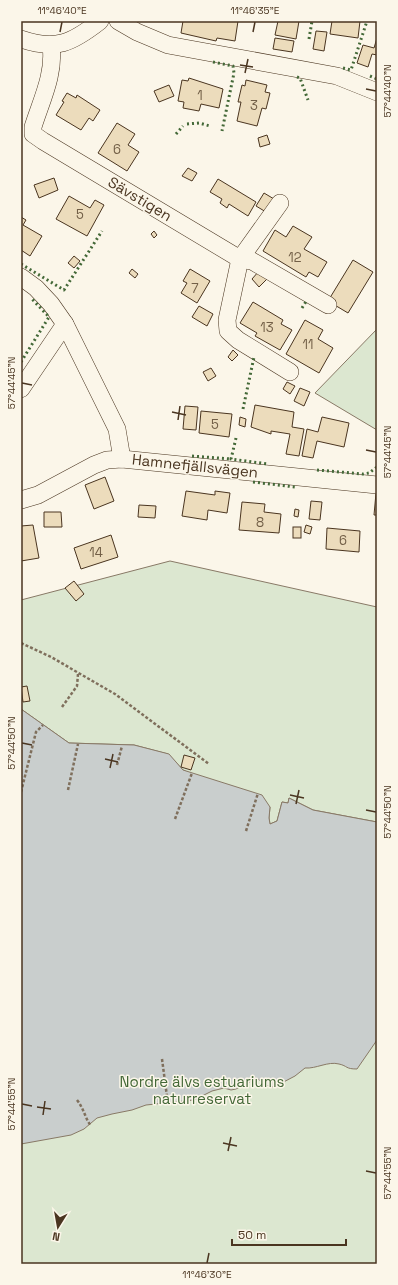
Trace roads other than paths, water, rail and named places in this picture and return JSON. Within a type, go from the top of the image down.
[{"type":"street","points":[[21,39],[36,44],[51,46],[66,42],[80,35],[100,21]]},
{"type":"street","points":[[118,21],[137,32],[168,45],[337,76],[377,92]]},
{"type":"street","name":"Sävstigen","points":[[51,46],[53,59],[33,127],[33,134],[240,259],[252,261],[328,305]]},
{"type":"street","points":[[280,203],[240,259],[227,320],[228,332],[238,340],[290,372]]},
{"type":"street","points":[[21,278],[36,288],[51,304],[65,324],[116,429],[122,459]]},
{"type":"street","points":[[21,389],[65,324]]},
{"type":"street","name":"Hamnefjällsvägen","points":[[21,500],[38,495],[94,465],[108,460],[122,459],[377,485]]},
{"type":"park label","name":"Nordre älvs estuariums naturreservat","points":[[202,1090]]}]
